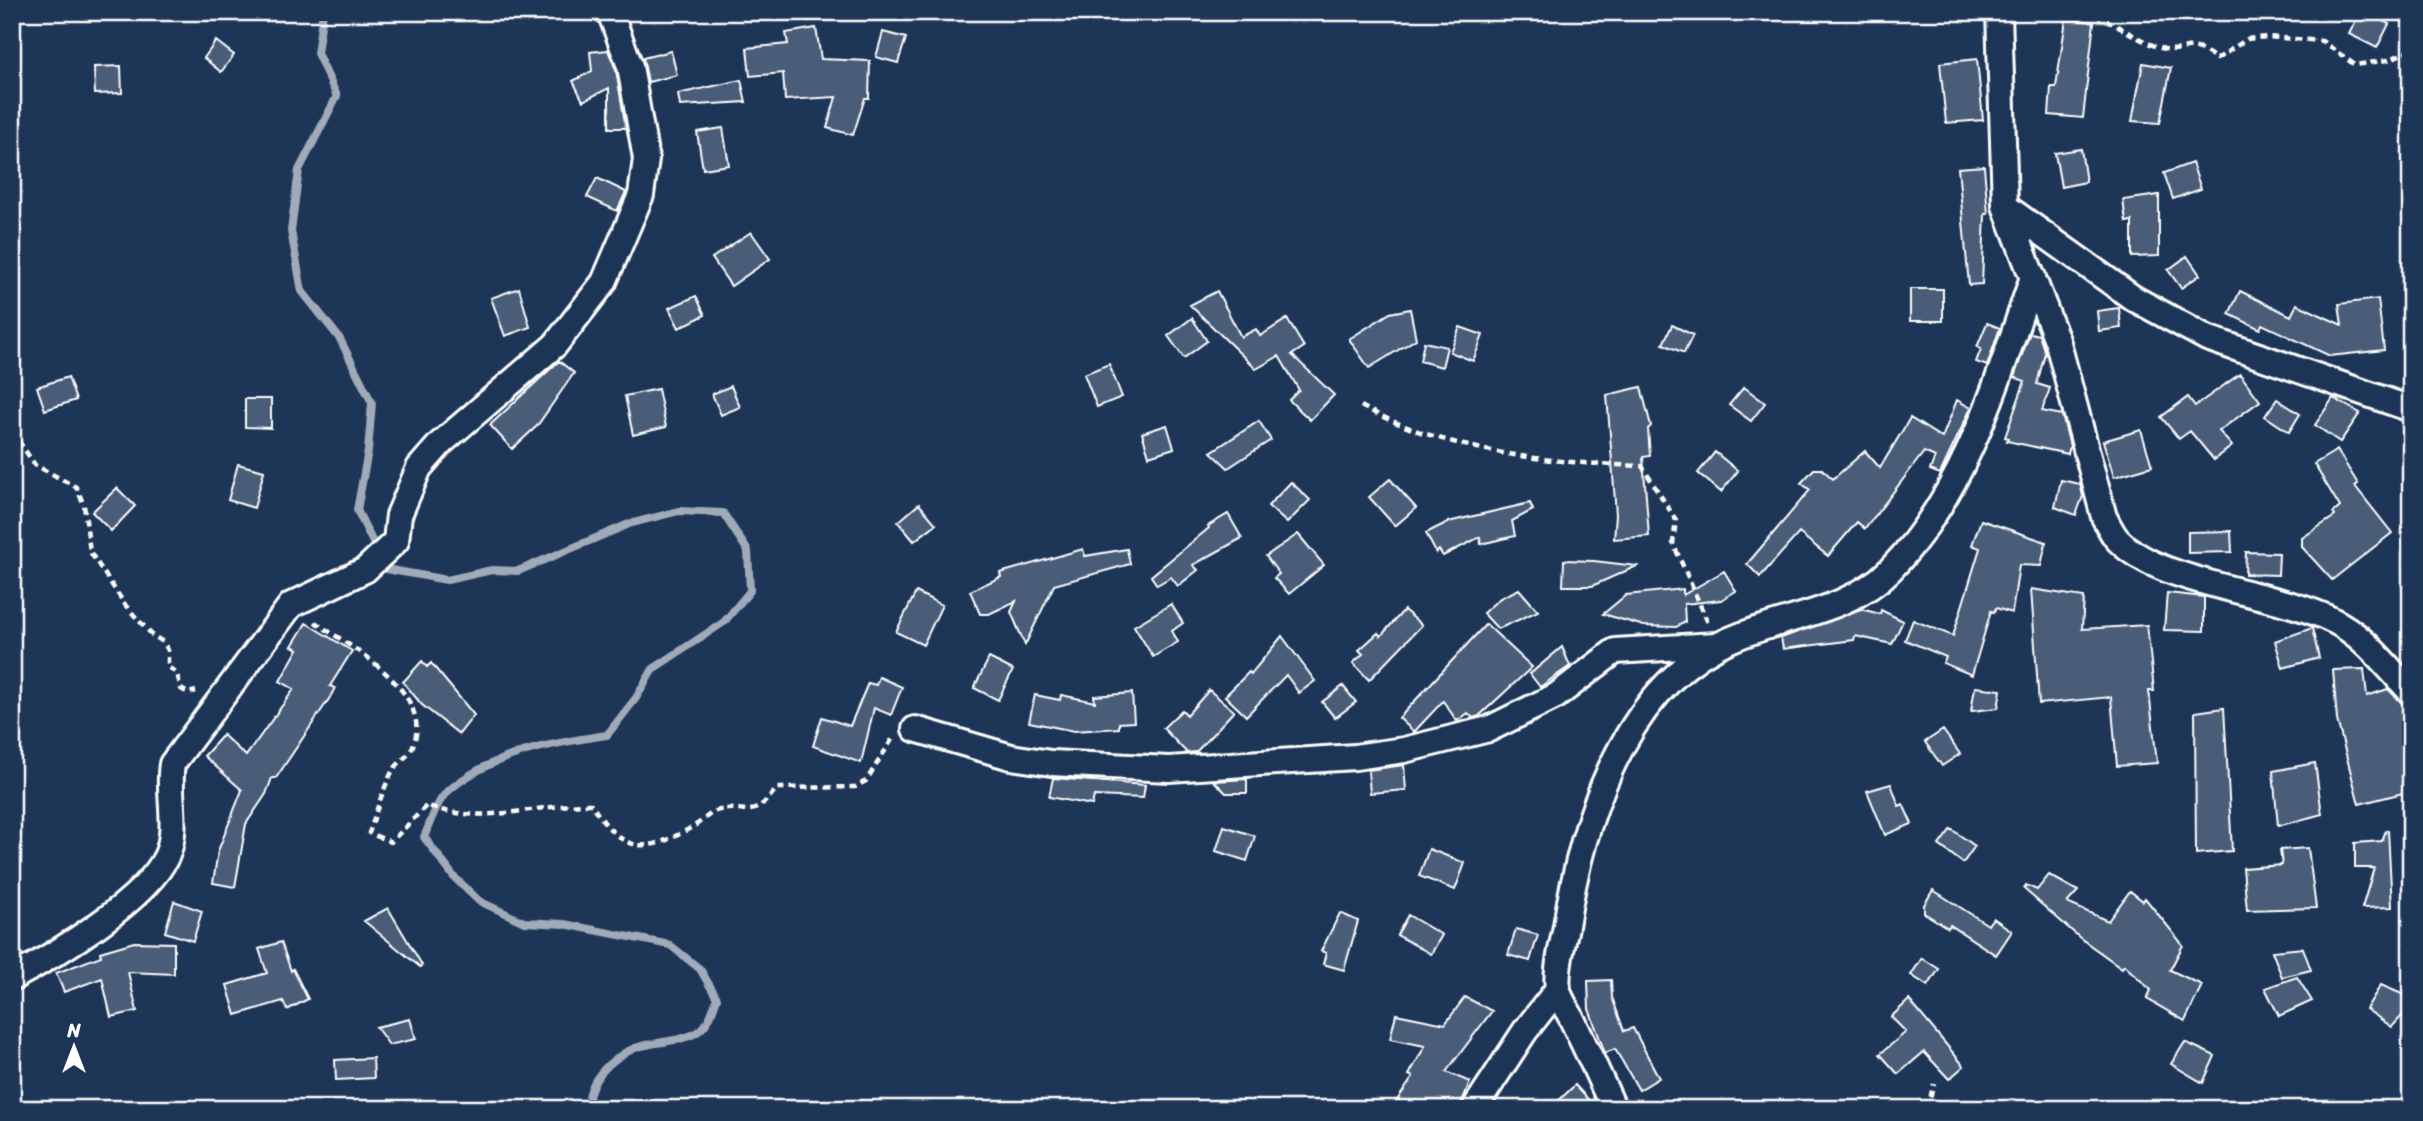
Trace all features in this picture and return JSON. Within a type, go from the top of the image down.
[{"type":"street","points":[[12,978],[47,960],[109,918],[152,876],[167,854],[172,818],[169,779],[172,764],[291,605],[365,570],[396,541],[399,515],[419,468],[441,443],[555,345],[604,282],[641,195],[646,159],[630,66],[610,12]]},
{"type":"street","points":[[1999,12],[2005,206],[2058,343],[2104,517],[2118,539],[2144,559],[2198,579],[2302,607],[2334,621],[2359,637],[2411,692]]},
{"type":"street","points":[[2005,206],[2133,298],[2207,338],[2411,409]]},
{"type":"street","points":[[1474,1109],[1525,1031],[1558,989],[1570,900],[1597,802],[1611,767],[1656,697],[1688,663],[1719,645],[1850,597],[1872,586],[1891,568],[1934,511],[1973,442],[2033,277]]},
{"type":"street","points":[[915,729],[1011,757],[1051,763],[1169,769],[1355,757],[1404,750],[1489,729],[1556,696],[1615,651],[1719,645]]},
{"type":"street","points":[[1558,989],[1614,1109]]},
{"type":"path","points":[[2084,12],[2098,15],[2165,49],[2200,47],[2217,59],[2247,38],[2267,37],[2322,41],[2355,65],[2388,60],[2411,50]]},
{"type":"path","points":[[1361,406],[1392,423],[1454,444],[1576,464],[1642,467],[1676,520],[1672,543],[1719,645]]},
{"type":"path","points":[[12,431],[35,465],[76,486],[84,505],[90,552],[101,571],[138,621],[163,642],[168,650],[167,667],[177,673],[181,689],[188,693],[201,691]]},
{"type":"path","points":[[291,605],[390,674],[415,718],[416,734],[412,750],[392,770],[369,833],[391,842],[427,805],[448,814],[473,816],[591,804],[618,839],[639,846],[665,842],[716,811],[751,811],[766,803],[778,788],[855,787],[866,781],[898,727],[915,729]]},
{"type":"path","points":[[1927,1109],[1934,1084]]},
{"type":"building","points":[[2360,12],[2367,12],[2389,24],[2377,48],[2349,34]]},
{"type":"building","points":[[2066,19],[2094,22],[2083,118],[2049,115],[2051,87],[2056,87]]},
{"type":"building","points":[[816,28],[821,59],[870,61],[869,98],[865,98],[853,135],[827,128],[836,97],[785,100],[783,73],[750,76],[747,48],[788,44],[786,33]]},
{"type":"building","points":[[883,32],[906,38],[898,63],[876,57]]},
{"type":"building","points":[[216,41],[234,55],[221,72],[204,58]]},
{"type":"building","points":[[608,50],[616,70],[626,128],[609,128],[609,88],[583,101],[573,81],[592,71],[590,52]]},
{"type":"building","points":[[671,51],[677,75],[648,82],[643,58]]},
{"type":"building","points":[[1977,59],[1983,120],[1946,123],[1940,63]]},
{"type":"building","points":[[2143,63],[2171,68],[2160,123],[2132,121]]},
{"type":"building","points":[[121,66],[122,93],[95,94],[94,67]]},
{"type":"building","points":[[741,80],[746,102],[680,106],[678,94]]},
{"type":"building","points":[[723,128],[729,165],[703,169],[697,132]]},
{"type":"building","points":[[2081,149],[2086,182],[2061,187],[2055,153]]},
{"type":"building","points":[[2192,163],[2201,189],[2173,199],[2164,173]]},
{"type":"building","points":[[1984,166],[1988,214],[1985,214],[1982,284],[1969,285],[1958,168]]},
{"type":"building","points":[[597,178],[626,192],[617,211],[587,197]]},
{"type":"building","points":[[2159,195],[2159,256],[2132,257],[2132,221],[2126,222],[2123,200]]},
{"type":"building","points":[[751,232],[770,259],[731,286],[712,258]]},
{"type":"building","points":[[2187,256],[2200,275],[2181,288],[2168,270]]},
{"type":"building","points":[[519,288],[530,327],[505,336],[491,298]]},
{"type":"building","points":[[1910,289],[1943,289],[1943,321],[1910,321]]},
{"type":"building","points":[[1217,291],[1241,337],[1256,329],[1260,336],[1287,319],[1304,347],[1292,355],[1334,395],[1310,420],[1289,400],[1299,390],[1279,356],[1256,369],[1190,305]]},
{"type":"building","points":[[2240,291],[2291,316],[2297,304],[2342,325],[2339,304],[2378,299],[2384,350],[2330,356],[2262,324],[2260,329],[2229,314]]},
{"type":"building","points":[[696,296],[705,315],[679,328],[669,308]]},
{"type":"building","points":[[2119,308],[2121,328],[2099,331],[2097,311]]},
{"type":"building","points":[[1410,309],[1416,339],[1369,368],[1349,339],[1390,313]]},
{"type":"building","points":[[1192,318],[1207,341],[1184,358],[1168,336]]},
{"type":"building","points":[[1987,323],[2000,328],[1987,366],[1976,362],[1981,349],[1977,347]]},
{"type":"building","points":[[1672,325],[1693,335],[1684,353],[1663,344]]},
{"type":"building","points":[[1460,327],[1483,335],[1473,361],[1450,352]]},
{"type":"building","points":[[2030,333],[2039,335],[2045,353],[2037,384],[2050,388],[2042,411],[2062,415],[2070,446],[2068,454],[2007,441],[2008,438],[2005,437],[2025,381],[2014,377]]},
{"type":"building","points":[[1424,342],[1447,347],[1442,367],[1420,361]]},
{"type":"building","points":[[559,361],[574,373],[537,426],[512,449],[490,425]]},
{"type":"building","points":[[1109,364],[1122,397],[1097,407],[1084,374]]},
{"type":"building","points":[[2240,374],[2260,401],[2219,431],[2232,446],[2214,460],[2190,431],[2179,439],[2161,417],[2188,397],[2195,406]]},
{"type":"building","points":[[68,377],[76,400],[45,410],[37,387]]},
{"type":"building","points":[[731,386],[740,407],[721,415],[712,394]]},
{"type":"building","points":[[1641,387],[1651,426],[1648,429],[1650,456],[1643,457],[1649,536],[1614,539],[1616,515],[1607,395]]},
{"type":"building","points":[[1744,387],[1765,403],[1751,421],[1729,405]]},
{"type":"building","points":[[658,389],[666,427],[633,435],[625,396]]},
{"type":"building","points":[[2333,398],[2360,413],[2340,442],[2315,425]]},
{"type":"building","points":[[245,399],[271,399],[271,428],[245,427]]},
{"type":"building","points":[[2277,399],[2300,414],[2289,432],[2265,416]]},
{"type":"building","points":[[1957,400],[1971,408],[1940,474],[1930,470],[1935,457],[1924,452],[1865,529],[1857,522],[1828,556],[1799,533],[1760,577],[1747,564],[1810,490],[1801,483],[1814,469],[1822,469],[1833,479],[1865,451],[1880,468],[1910,418],[1942,438]]},
{"type":"building","points":[[1259,421],[1271,440],[1228,468],[1211,452]]},
{"type":"building","points":[[1167,425],[1174,448],[1149,456],[1142,433]]},
{"type":"building","points":[[2141,430],[2152,466],[2114,477],[2103,441]]},
{"type":"building","points":[[2337,450],[2358,484],[2355,486],[2392,533],[2332,580],[2302,547],[2302,538],[2335,516],[2333,513],[2340,507],[2314,464]]},
{"type":"building","points":[[1715,452],[1738,471],[1721,492],[1698,473]]},
{"type":"building","points":[[238,464],[264,471],[254,508],[228,500]]},
{"type":"building","points":[[1390,479],[1416,508],[1395,526],[1369,497]]},
{"type":"building","points":[[2061,480],[2080,484],[2083,496],[2076,515],[2055,507]]},
{"type":"building","points":[[1291,482],[1310,500],[1287,523],[1268,506]]},
{"type":"building","points":[[117,488],[135,506],[111,531],[92,512]]},
{"type":"building","points":[[1530,503],[1533,510],[1512,521],[1515,536],[1481,544],[1480,537],[1443,556],[1439,550],[1436,553],[1426,533],[1448,522]]},
{"type":"building","points":[[919,504],[936,524],[914,541],[898,522]]},
{"type":"building","points":[[1228,514],[1242,538],[1193,565],[1198,570],[1178,586],[1171,577],[1157,585],[1151,576],[1209,528],[1208,526]]},
{"type":"building","points":[[1981,520],[2046,542],[2041,566],[2019,565],[2012,613],[1996,608],[1994,612],[1991,611],[1972,675],[1943,663],[1946,657],[1905,640],[1913,620],[1953,636],[1980,548],[1972,545]]},
{"type":"building","points":[[2231,531],[2232,552],[2188,553],[2188,532]]},
{"type":"building","points":[[1298,534],[1324,565],[1289,594],[1274,578],[1279,574],[1266,556]]},
{"type":"building","points":[[1083,549],[1085,556],[1127,549],[1130,564],[1054,585],[1025,645],[1011,612],[1016,601],[989,614],[980,614],[970,591],[1001,577],[1000,573]]},
{"type":"building","points":[[2246,552],[2279,553],[2278,575],[2245,574]]},
{"type":"building","points":[[1564,560],[1637,566],[1592,586],[1563,586]]},
{"type":"building","points":[[1724,571],[1736,591],[1721,600],[1684,604],[1685,622],[1676,627],[1644,626],[1603,614],[1626,595],[1683,589],[1683,595]]},
{"type":"building","points":[[1519,589],[1538,611],[1498,629],[1483,613],[1500,598]]},
{"type":"building","points":[[2031,589],[2084,597],[2082,629],[2147,625],[2154,691],[2149,691],[2157,763],[2117,766],[2111,697],[2039,704]]},
{"type":"building","points":[[916,592],[942,605],[923,645],[896,632]]},
{"type":"building","points":[[2167,593],[2204,597],[2204,631],[2164,630]]},
{"type":"building","points":[[1171,604],[1183,623],[1172,631],[1178,642],[1153,657],[1134,626]]},
{"type":"building","points":[[1861,609],[1880,614],[1881,610],[1903,621],[1892,644],[1855,636],[1854,640],[1783,649],[1781,638]]},
{"type":"building","points":[[1404,610],[1422,625],[1369,680],[1353,663],[1363,654],[1359,650],[1378,633],[1381,636]]},
{"type":"building","points":[[306,623],[352,651],[330,686],[335,688],[329,699],[276,778],[272,778],[266,794],[246,824],[235,887],[213,883],[218,851],[242,790],[204,756],[223,735],[246,756],[294,689],[280,681],[298,649],[292,646]]},
{"type":"building","points":[[1486,624],[1532,667],[1479,716],[1473,718],[1468,713],[1457,721],[1443,701],[1414,732],[1399,718]]},
{"type":"building","points":[[2312,628],[2319,658],[2283,668],[2275,641]]},
{"type":"building","points":[[1282,636],[1315,681],[1299,693],[1286,675],[1246,716],[1225,696],[1249,672],[1251,674]]},
{"type":"building","points":[[1562,647],[1570,666],[1540,687],[1530,674]]},
{"type":"building","points":[[989,658],[1013,670],[998,700],[974,688]]},
{"type":"building","points":[[422,661],[427,667],[431,663],[474,715],[459,734],[422,705],[403,682]]},
{"type":"building","points":[[2364,669],[2367,696],[2388,689],[2403,704],[2411,726],[2411,791],[2359,804],[2337,720],[2333,670]]},
{"type":"building","points":[[879,677],[902,687],[891,715],[874,708],[861,763],[813,746],[822,717],[850,726],[868,683],[876,685]]},
{"type":"building","points":[[1343,686],[1356,702],[1335,718],[1322,702]]},
{"type":"building","points":[[1975,687],[2001,690],[1998,708],[1971,711]]},
{"type":"building","points":[[1209,690],[1234,711],[1196,752],[1187,753],[1163,728],[1182,710],[1187,715]]},
{"type":"building","points":[[1132,693],[1134,722],[1119,723],[1119,728],[1074,731],[1029,722],[1035,695],[1060,700],[1061,695],[1095,702],[1094,696]]},
{"type":"building","points":[[2224,708],[2232,851],[2196,854],[2195,712]]},
{"type":"building","points":[[1943,730],[1960,754],[1942,766],[1925,742]]},
{"type":"building","points":[[2315,763],[2322,814],[2278,826],[2273,771]]},
{"type":"building","points":[[1404,765],[1406,790],[1370,793],[1368,770]]},
{"type":"building","points":[[1053,778],[1145,785],[1143,798],[1094,796],[1092,805],[1049,797]]},
{"type":"building","points":[[1247,779],[1247,793],[1226,793],[1214,781]]},
{"type":"building","points":[[1891,784],[1899,806],[1903,804],[1912,824],[1885,835],[1867,791]]},
{"type":"building","points":[[1224,826],[1255,836],[1247,861],[1216,851]]},
{"type":"building","points":[[1951,829],[1975,846],[1963,863],[1939,845]]},
{"type":"building","points":[[2386,830],[2392,907],[2362,908],[2374,868],[2355,868],[2355,843],[2382,841]]},
{"type":"building","points":[[2308,848],[2316,908],[2247,910],[2243,868],[2282,865],[2280,850]]},
{"type":"building","points":[[1429,849],[1465,863],[1455,890],[1419,876]]},
{"type":"building","points":[[2049,875],[2078,891],[2067,903],[2108,921],[2130,891],[2143,901],[2145,898],[2183,945],[2170,970],[2202,985],[2185,1021],[2147,999],[2151,990],[2124,965],[2122,968],[2080,938],[2024,889],[2026,885],[2037,890]]},
{"type":"building","points":[[1933,890],[1988,925],[1993,918],[2012,931],[1996,955],[1950,925],[1948,928],[1924,913],[1924,905]]},
{"type":"building","points":[[174,901],[202,911],[193,941],[165,932]]},
{"type":"building","points":[[388,908],[422,965],[420,967],[364,921]]},
{"type":"building","points":[[1340,913],[1358,921],[1344,970],[1323,964],[1326,953],[1321,951]]},
{"type":"building","points":[[1408,915],[1442,935],[1431,954],[1397,935]]},
{"type":"building","points":[[1516,929],[1538,935],[1530,961],[1508,955]]},
{"type":"building","points":[[134,942],[174,943],[174,974],[128,972],[137,1011],[111,1017],[102,978],[64,992],[56,973],[101,956],[100,952]]},
{"type":"building","points":[[281,942],[291,971],[293,969],[308,999],[287,1010],[283,1001],[236,1015],[227,985],[267,973],[259,949]]},
{"type":"building","points":[[2303,948],[2311,970],[2282,977],[2272,951]]},
{"type":"building","points":[[1922,958],[1939,969],[1928,986],[1911,975]]},
{"type":"building","points":[[2297,977],[2312,1001],[2279,1016],[2265,988]]},
{"type":"building","points":[[1611,980],[1612,997],[1624,1031],[1633,1028],[1659,1078],[1639,1090],[1615,1049],[1605,1053],[1589,1009],[1588,981]]},
{"type":"building","points":[[2381,985],[2411,998],[2411,1006],[2392,1027],[2366,1009]]},
{"type":"building","points":[[1465,997],[1492,1011],[1446,1072],[1470,1082],[1459,1109],[1391,1109],[1413,1077],[1409,1075],[1425,1046],[1390,1039],[1396,1014],[1445,1024]]},
{"type":"building","points":[[1909,1000],[1964,1066],[1949,1079],[1924,1052],[1898,1074],[1880,1054],[1906,1032],[1891,1017]]},
{"type":"building","points":[[410,1019],[416,1039],[389,1045],[376,1027]]},
{"type":"building","points":[[2185,1042],[2215,1056],[2203,1083],[2171,1064]]},
{"type":"building","points":[[373,1058],[374,1078],[336,1080],[335,1060]]},
{"type":"building","points":[[1575,1085],[1597,1109],[1550,1109]]},
{"type":"waterway","points":[[323,12],[317,53],[337,96],[299,170],[291,231],[302,291],[340,339],[372,403],[368,451],[357,510],[386,569],[447,580],[492,570],[518,571],[629,524],[679,511],[723,513],[748,551],[750,591],[724,622],[653,669],[636,698],[607,735],[522,752],[481,769],[442,797],[424,837],[454,877],[479,901],[524,922],[564,924],[670,945],[700,969],[717,998],[707,1023],[687,1037],[635,1048],[617,1058],[595,1080],[589,1109]]}]
